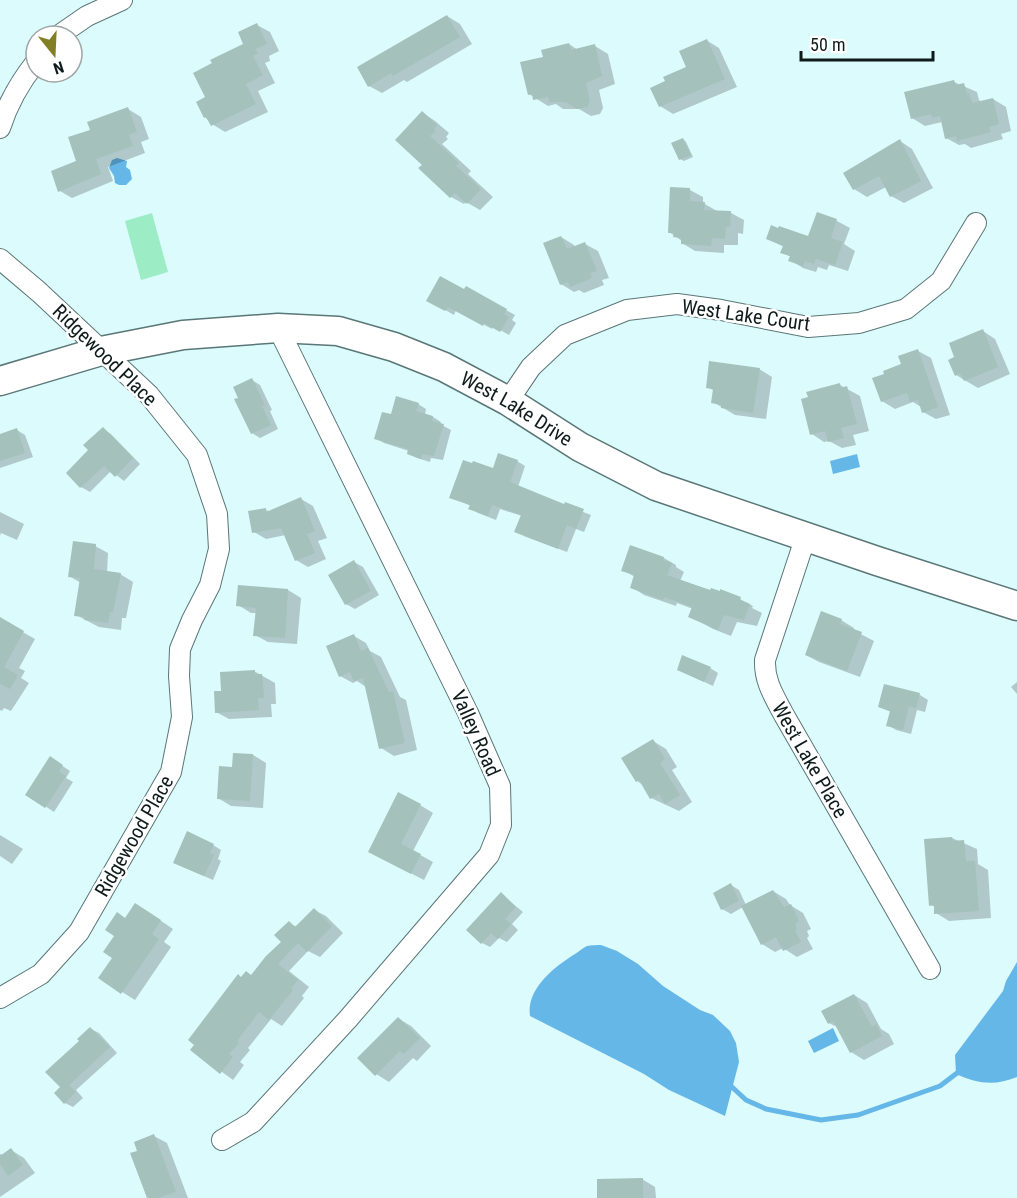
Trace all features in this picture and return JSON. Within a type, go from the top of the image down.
[{"type":"main road","name":"West Lake Drive","points":[[0,381],[101,351],[183,334],[278,328],[338,331],[394,347],[444,367],[508,401],[580,447],[657,486],[1017,606]]},
{"type":"street","points":[[75,24],[87,16],[122,0]]},
{"type":"street","points":[[0,128],[7,108],[24,78]]},
{"type":"street","name":"West Lake Court","points":[[508,401],[531,367],[565,335],[627,309],[677,304],[808,327],[859,323],[906,309],[941,280],[976,223]]},
{"type":"street","name":"Ridgewood Place","points":[[0,259],[39,292],[148,395],[196,455],[217,514],[219,549],[210,585],[180,649],[182,717],[171,772],[79,932],[41,974],[0,998]]},
{"type":"street","name":"Valley Road","points":[[222,1140],[253,1122],[348,1019],[489,855],[501,825],[500,786],[468,713],[278,328]]},
{"type":"street","name":"West Lake Place","points":[[806,536],[765,660],[765,674],[769,687],[784,715],[930,969]]},
{"type":"green space","points":[[152,213],[168,272],[141,280],[125,221]]},
{"type":"water","points":[[117,158],[127,161],[126,167],[130,170],[132,179],[126,185],[115,183],[109,168],[112,160]]},
{"type":"water","points":[[857,454],[860,467],[833,474],[830,461]]},
{"type":"water","points":[[601,945],[617,951],[638,964],[663,986],[700,1010],[713,1015],[730,1031],[736,1043],[739,1062],[725,1116],[669,1090],[644,1074],[530,1016],[532,997],[550,972],[587,946]]},
{"type":"water","points":[[1017,962],[1017,1077],[1001,1082],[986,1083],[956,1074],[955,1055],[1003,991]]},
{"type":"water","points":[[833,1028],[839,1041],[814,1053],[808,1041]]},
{"type":"building","points":[[447,15],[460,37],[393,76],[391,73],[368,87],[357,67]]},
{"type":"building","points":[[257,23],[267,44],[256,49],[258,53],[253,56],[263,75],[246,84],[256,104],[211,126],[196,102],[205,97],[193,73],[212,63],[210,60],[243,44],[238,32]]},
{"type":"building","points":[[707,39],[725,79],[659,107],[650,88],[665,81],[663,77],[686,67],[679,51]]},
{"type":"building","points":[[569,43],[571,50],[595,44],[602,76],[586,83],[590,101],[587,107],[577,109],[566,102],[549,102],[548,97],[533,100],[532,94],[528,95],[520,62],[543,57],[541,50]]},
{"type":"building","points":[[954,80],[956,85],[964,83],[972,103],[993,98],[999,124],[989,127],[991,132],[957,141],[956,136],[945,139],[940,116],[932,118],[931,114],[911,119],[904,92]]},
{"type":"building","points":[[128,107],[137,132],[129,135],[133,146],[96,159],[101,174],[58,192],[51,171],[76,161],[68,137],[90,130],[87,122]]},
{"type":"building","points":[[422,111],[437,125],[434,129],[436,131],[430,136],[459,163],[456,166],[481,189],[467,204],[455,193],[450,198],[418,168],[422,165],[395,140]]},
{"type":"building","points":[[683,138],[691,155],[679,160],[671,143]]},
{"type":"building","points":[[900,139],[921,181],[890,197],[879,176],[853,190],[843,173]]},
{"type":"building","points":[[670,187],[690,188],[690,201],[705,202],[704,210],[731,211],[730,227],[726,227],[725,239],[712,238],[711,246],[681,244],[681,238],[673,237],[674,233],[668,233]]},
{"type":"building","points":[[817,212],[837,219],[831,238],[843,242],[835,265],[816,259],[814,264],[805,261],[803,266],[788,261],[790,256],[780,253],[783,246],[766,239],[771,225],[808,236]]},
{"type":"building","points":[[561,236],[567,249],[585,242],[597,271],[590,273],[592,278],[570,287],[568,282],[560,285],[543,243]]},
{"type":"building","points":[[440,276],[464,289],[466,286],[507,309],[504,314],[509,317],[500,332],[484,323],[483,326],[448,307],[445,311],[426,301]]},
{"type":"building","points":[[983,329],[998,367],[964,381],[960,373],[955,376],[948,360],[954,357],[949,343]]},
{"type":"building","points":[[918,349],[938,407],[922,413],[918,400],[910,402],[907,393],[881,402],[872,378],[901,364],[898,356]]},
{"type":"building","points":[[709,361],[760,368],[753,413],[721,408],[721,405],[711,403],[713,389],[706,388]]},
{"type":"building","points":[[252,378],[265,405],[262,406],[271,425],[251,434],[234,399],[238,398],[233,387]]},
{"type":"building","points":[[840,383],[841,388],[847,386],[857,424],[841,428],[844,438],[828,442],[825,431],[810,435],[801,399],[808,397],[806,392]]},
{"type":"building","points":[[396,396],[419,403],[416,411],[433,416],[432,421],[444,424],[434,456],[422,454],[421,459],[407,454],[408,449],[374,439],[382,412],[391,414]]},
{"type":"building","points":[[103,427],[133,458],[115,477],[104,466],[80,488],[66,473],[88,450],[83,445]]},
{"type":"building","points":[[17,428],[25,453],[0,461],[0,434]]},
{"type":"building","points":[[498,453],[518,460],[510,482],[564,504],[565,502],[584,509],[576,529],[567,525],[558,549],[514,532],[521,515],[492,505],[488,516],[468,509],[470,505],[449,498],[463,460],[493,468]]},
{"type":"building","points":[[301,497],[315,531],[307,534],[315,553],[295,561],[281,528],[252,533],[248,511],[266,508],[266,512]]},
{"type":"building","points":[[73,541],[96,544],[94,569],[121,573],[113,612],[110,612],[108,623],[84,620],[85,617],[74,616],[80,578],[68,577]]},
{"type":"building","points":[[630,545],[664,557],[663,560],[672,563],[667,575],[710,590],[711,588],[720,591],[720,589],[741,597],[740,600],[750,604],[744,620],[724,615],[718,630],[688,617],[692,607],[664,597],[663,600],[630,588],[634,575],[621,571]]},
{"type":"building","points":[[354,560],[371,591],[345,605],[328,575]]},
{"type":"building","points":[[238,585],[288,589],[285,638],[253,636],[256,608],[236,606]]},
{"type":"building","points":[[821,611],[842,619],[840,624],[862,632],[847,671],[805,655]]},
{"type":"building","points":[[0,617],[24,631],[4,667],[18,675],[10,689],[0,684]]},
{"type":"building","points":[[354,634],[361,651],[368,648],[389,692],[393,691],[405,743],[379,749],[363,678],[354,681],[350,672],[339,677],[326,646]]},
{"type":"building","points":[[682,655],[711,667],[704,682],[677,670]]},
{"type":"building","points":[[255,670],[255,674],[262,674],[264,698],[258,698],[259,710],[215,713],[214,691],[221,691],[220,672]]},
{"type":"building","points":[[884,684],[920,693],[916,708],[909,706],[903,730],[886,726],[890,711],[878,707]]},
{"type":"building","points":[[653,739],[665,759],[660,763],[680,795],[665,804],[659,794],[650,799],[639,780],[636,782],[621,758]]},
{"type":"building","points":[[233,753],[253,754],[250,801],[217,799],[219,766],[232,767]]},
{"type":"building","points":[[50,756],[63,765],[59,772],[66,776],[45,808],[25,795]]},
{"type":"building","points":[[398,792],[421,804],[401,844],[421,854],[411,874],[368,852]]},
{"type":"building","points":[[187,831],[214,844],[210,853],[214,855],[204,876],[173,863]]},
{"type":"building","points":[[952,837],[953,841],[964,840],[966,861],[975,861],[979,911],[934,914],[934,905],[929,906],[924,839]]},
{"type":"building","points":[[731,883],[739,901],[721,910],[713,893]]},
{"type":"building","points":[[773,890],[784,907],[791,904],[799,921],[795,924],[797,929],[795,930],[801,942],[783,951],[776,937],[761,945],[741,906]]},
{"type":"building","points":[[501,892],[516,907],[505,919],[511,924],[498,939],[491,933],[481,944],[466,930]]},
{"type":"building","points":[[135,903],[161,920],[152,934],[159,939],[121,994],[98,978],[112,958],[103,952],[114,936],[105,930],[117,912],[125,918]]},
{"type":"building","points":[[314,908],[332,926],[307,952],[298,943],[278,964],[298,980],[291,988],[293,990],[269,1020],[259,1012],[237,1041],[239,1043],[229,1054],[233,1057],[220,1074],[190,1050],[194,1045],[188,1040],[238,974],[241,977],[246,971],[251,975],[281,942],[274,935],[289,921],[295,927]]},
{"type":"building","points":[[854,994],[872,1027],[876,1024],[882,1036],[850,1053],[833,1021],[828,1024],[821,1011]]},
{"type":"building","points":[[398,1017],[420,1038],[404,1054],[400,1051],[375,1076],[357,1058]]},
{"type":"building","points":[[90,1027],[110,1047],[69,1085],[76,1092],[64,1104],[54,1093],[60,1087],[45,1072],[79,1041],[77,1039]]},
{"type":"building","points":[[154,1134],[176,1192],[159,1198],[147,1198],[130,1153],[137,1151],[134,1142]]},
{"type":"building","points":[[11,1148],[23,1165],[8,1176],[0,1164],[0,1156]]},
{"type":"building","points":[[643,1178],[643,1198],[597,1198],[597,1179]]},
{"type":"waterway","points":[[732,1087],[746,1100],[766,1109],[821,1120],[858,1115],[940,1086],[961,1070]]}]
